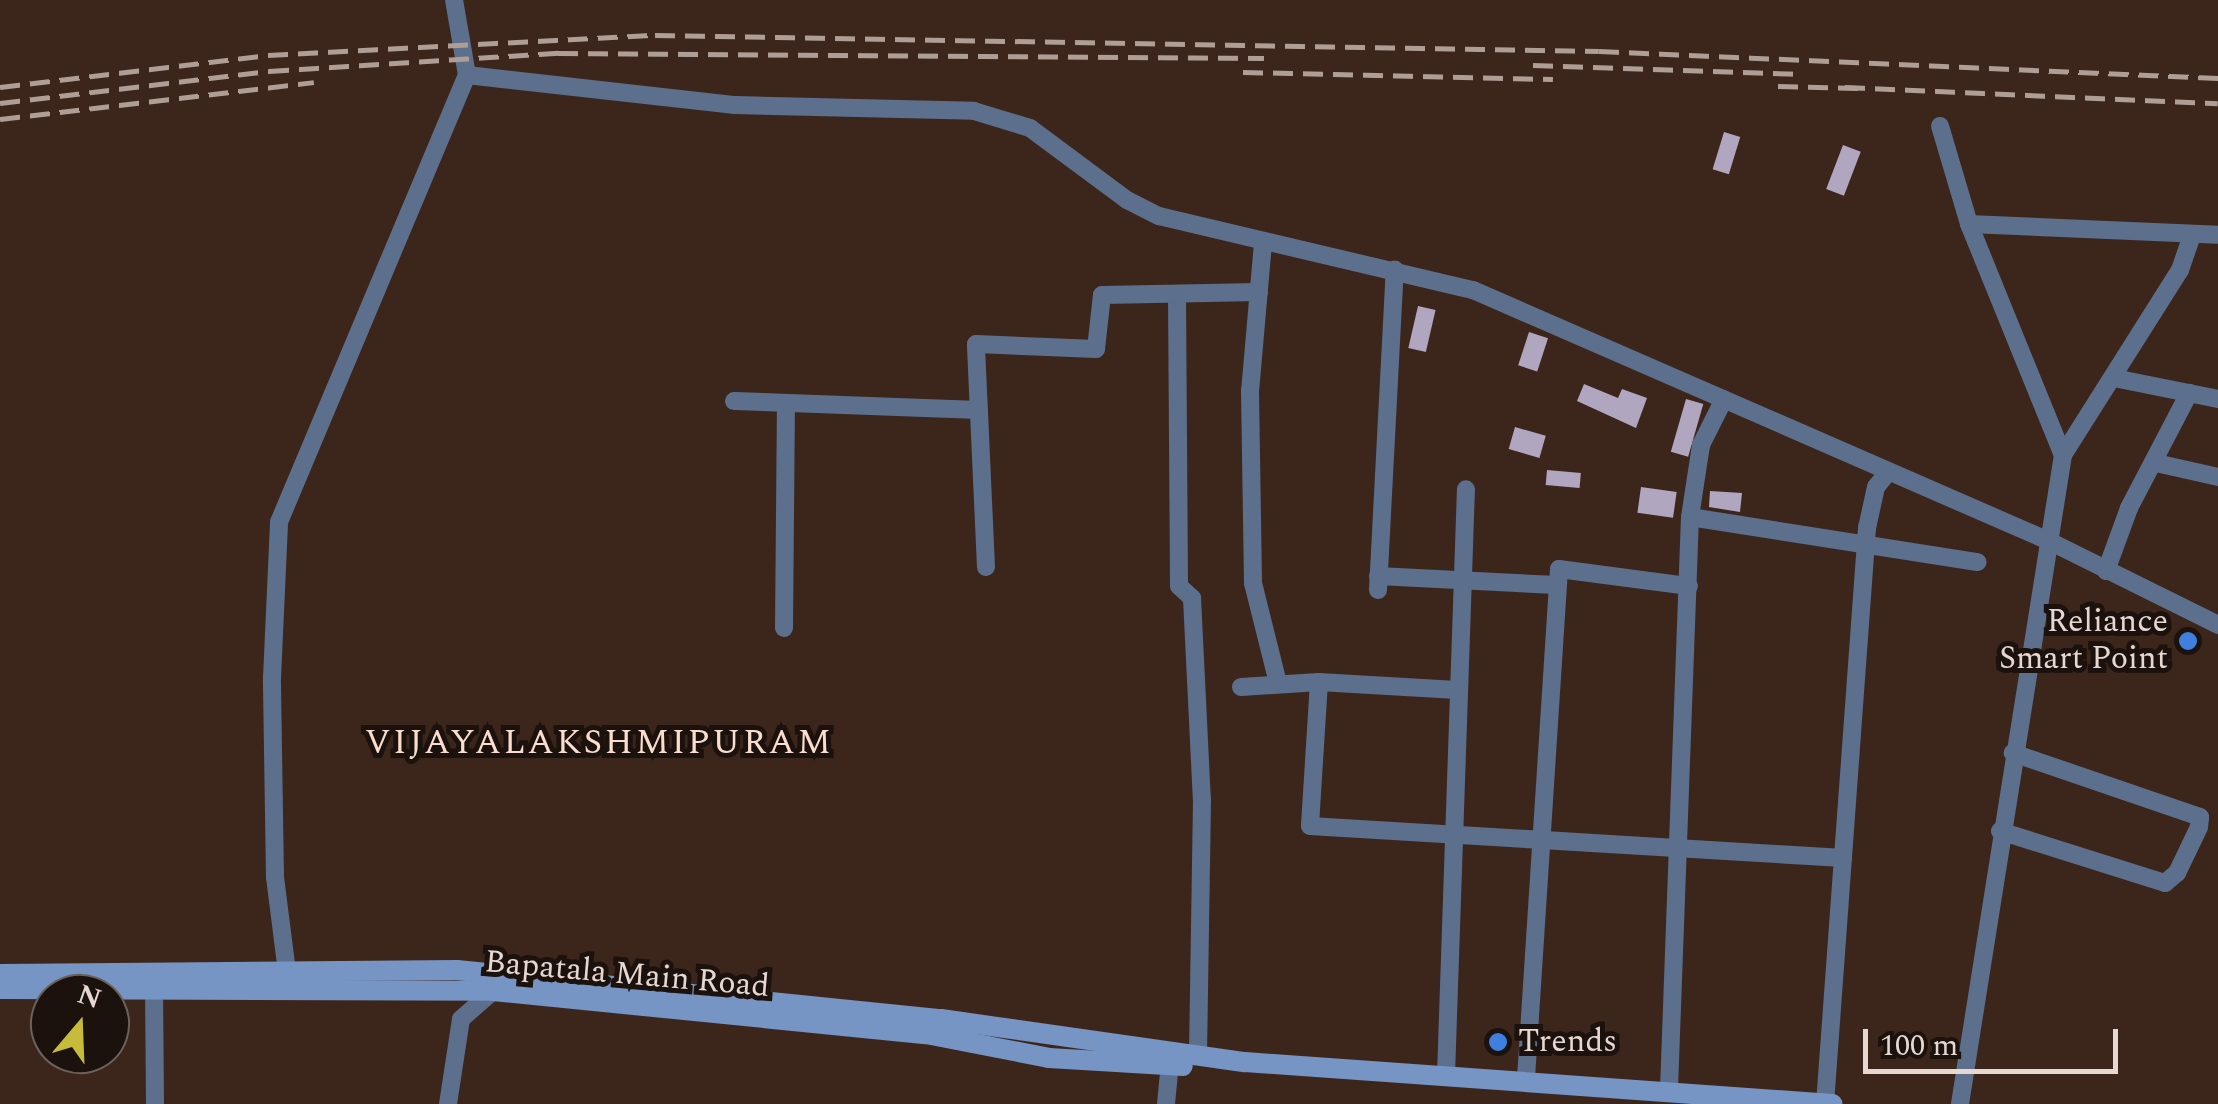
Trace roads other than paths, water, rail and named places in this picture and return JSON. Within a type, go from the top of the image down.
[{"type":"main road","name":"Bapatala Main Road","points":[[0,974],[458,970],[940,1019],[1172,1059],[1198,1055],[1244,1062]]},
{"type":"main road","name":"Bapatala Main Road","points":[[0,989],[493,990],[926,1034],[1049,1058],[1244,1062],[1526,1078],[1828,1104]]},
{"type":"street","points":[[287,972],[274,857],[272,678],[279,522],[467,75],[454,0]]},
{"type":"street","points":[[467,75],[736,105],[974,111],[1030,128],[1127,200],[1160,216],[1473,290],[2048,541],[2218,625]]},
{"type":"street","points":[[1940,126],[1969,224],[2063,454]]},
{"type":"street","points":[[1969,224],[2218,235]]},
{"type":"street","points":[[1960,1104],[2000,832],[2063,454],[2180,270],[2192,236]]},
{"type":"street","points":[[1263,243],[1250,391],[1253,583],[1278,682]]},
{"type":"street","points":[[1395,269],[1378,583],[1464,580],[1557,585]]},
{"type":"street","points":[[986,567],[976,344],[1096,349],[1102,295],[1258,292]]},
{"type":"street","points":[[1176,296],[1180,586],[1192,598],[1202,781],[1198,1055]]},
{"type":"street","points":[[2114,378],[2218,399]]},
{"type":"street","points":[[2106,571],[2129,508],[2189,394]]},
{"type":"street","points":[[1670,1089],[1690,517],[1702,445],[1724,399]]},
{"type":"street","points":[[734,401],[979,410]]},
{"type":"street","points":[[784,628],[786,403]]},
{"type":"street","points":[[2156,463],[2218,477]]},
{"type":"street","points":[[1828,1104],[1866,544],[1876,487],[1888,472]]},
{"type":"street","points":[[1446,1075],[1466,489]]},
{"type":"street","points":[[1690,517],[1978,562]]},
{"type":"street","points":[[1526,1078],[1559,568],[1690,586]]},
{"type":"street","points":[[1241,688],[1278,682],[1319,682],[1457,690]]},
{"type":"street","points":[[1319,682],[1310,826],[1452,839],[1542,836],[1843,858]]},
{"type":"street","points":[[2000,832],[2164,883],[2177,873],[2199,828],[2200,817],[2013,752]]},
{"type":"street","points":[[154,988],[155,1104]]},
{"type":"street","points":[[448,1104],[461,1019],[493,990]]},
{"type":"street","points":[[1166,1104],[1172,1059]]},
{"type":"railway","points":[[0,87],[268,55],[655,35],[1599,51],[2218,78]]},
{"type":"railway","points":[[0,103],[269,71],[558,53],[1264,58]]},
{"type":"railway","points":[[1533,65],[1798,74]]},
{"type":"railway","points":[[1243,72],[1553,79]]},
{"type":"railway","points":[[0,119],[314,82]]},
{"type":"railway","points":[[1778,86],[1858,88]]},
{"type":"railway","points":[[1845,87],[2218,103]]},
{"type":"place","name":"Reliance Smart Point","points":[[2188,641]]},
{"type":"place","name":"Trends","points":[[1498,1042]]},
{"type":"district","name":"VIJAYALAKSHMIPURAM","points":[[599,743]]}]
